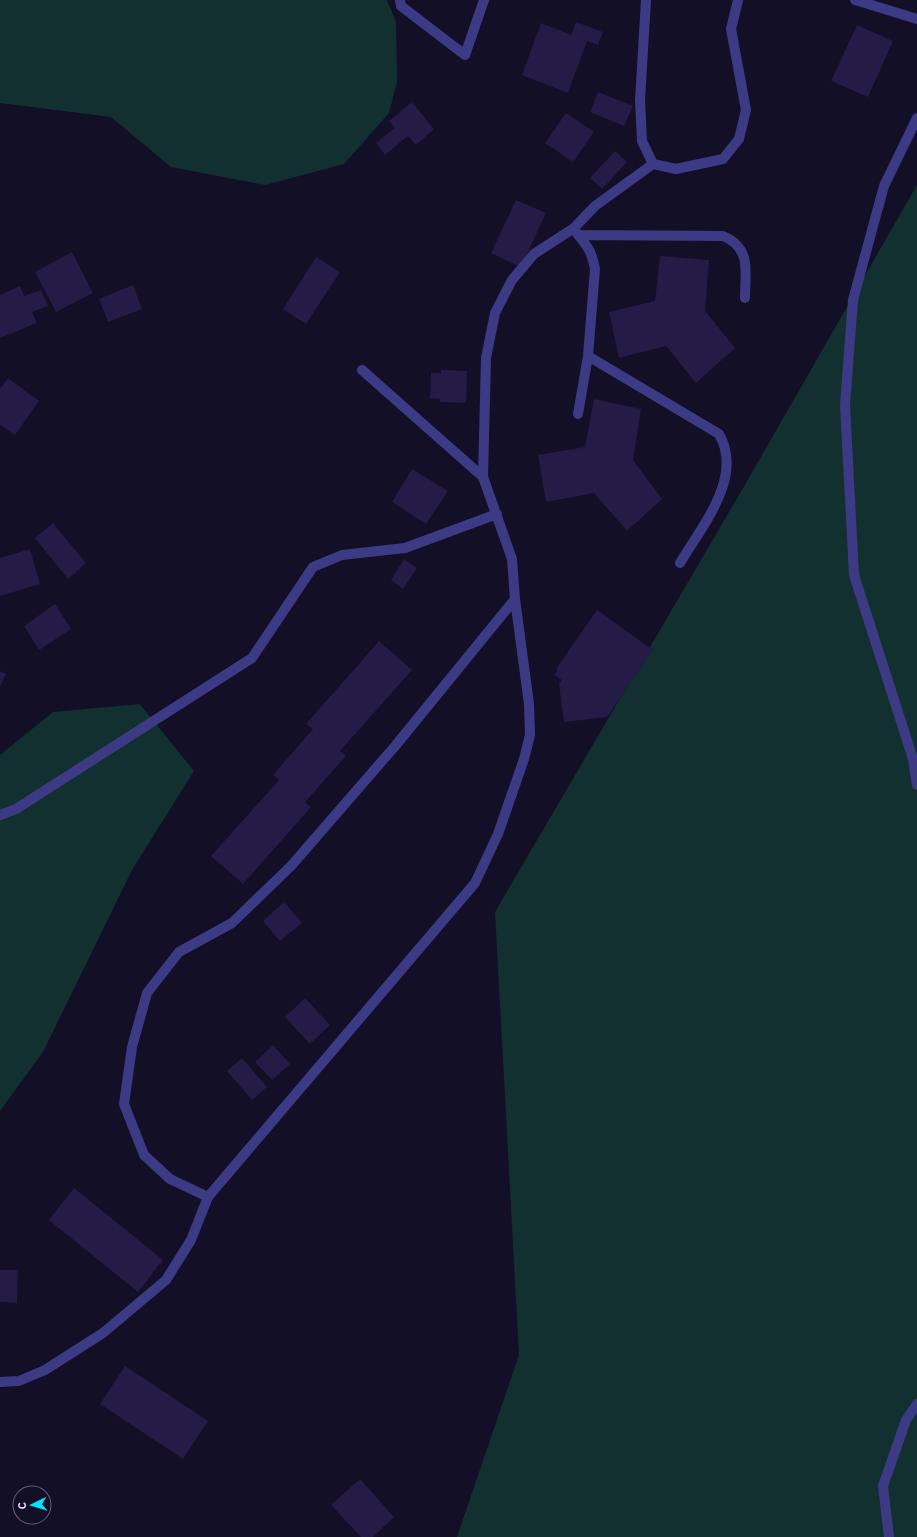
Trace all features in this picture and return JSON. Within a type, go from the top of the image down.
[{"type":"street","points":[[400,0],[402,6],[465,55],[484,0]]},
{"type":"street","points":[[646,0],[640,100],[642,141],[653,164]]},
{"type":"street","points":[[0,1382],[19,1381],[46,1370],[103,1333],[166,1280],[191,1240],[208,1197],[475,883],[498,834],[524,759],[530,735],[529,704],[515,599],[512,559],[483,477],[486,358],[495,313],[512,280],[534,254],[576,232],[595,206],[653,164],[676,169],[723,159],[739,139],[746,110],[731,29],[738,0]]},
{"type":"street","points":[[856,0],[917,19]]},
{"type":"street","points":[[917,118],[884,186],[853,300],[845,405],[854,575],[914,759],[917,785]]},
{"type":"street","points":[[576,232],[723,236],[732,240],[744,256],[745,298]]},
{"type":"street","points":[[576,232],[586,242],[592,256],[595,269],[588,356],[578,414]]},
{"type":"street","points":[[588,356],[719,434],[726,446],[728,458],[722,492],[680,563]]},
{"type":"street","points":[[362,370],[483,477]]},
{"type":"street","points":[[0,815],[16,809],[252,658],[313,566],[342,555],[404,548],[497,514]]},
{"type":"street","points":[[208,1197],[170,1179],[144,1154],[124,1104],[132,1047],[147,993],[179,952],[232,923],[291,866],[396,745],[515,599]]},
{"type":"street","points":[[889,1537],[883,1486],[906,1420],[917,1404]]},
{"type":"green space","points":[[0,0],[387,0],[396,22],[397,82],[389,113],[344,164],[265,185],[171,167],[111,117],[0,103]]},
{"type":"green space","points":[[917,185],[917,1537],[457,1537],[519,1355],[495,912],[739,495]]},
{"type":"green space","points":[[140,704],[194,771],[132,870],[43,1052],[0,1111],[0,755],[53,712]]},
{"type":"building","points":[[576,22],[603,32],[598,45],[587,41],[568,93],[522,75],[541,23],[571,35]]},
{"type":"building","points":[[857,25],[893,41],[868,97],[831,81]]},
{"type":"building","points":[[598,92],[633,106],[624,126],[590,112]]},
{"type":"building","points":[[412,102],[434,129],[416,145],[408,136],[385,155],[376,143],[395,128],[389,121]]},
{"type":"building","points":[[566,113],[594,132],[573,162],[545,143]]},
{"type":"building","points":[[615,151],[627,162],[602,189],[590,178]]},
{"type":"building","points":[[516,200],[546,213],[521,267],[491,253]]},
{"type":"building","points":[[72,252],[93,293],[56,312],[35,272]]},
{"type":"building","points":[[660,256],[709,260],[705,311],[735,348],[696,383],[666,346],[619,358],[609,312],[655,301]]},
{"type":"building","points":[[316,257],[340,272],[306,324],[283,309]]},
{"type":"building","points":[[133,285],[142,309],[108,322],[99,299]]},
{"type":"building","points":[[20,286],[24,296],[41,290],[48,306],[32,312],[37,323],[0,338],[0,295]]},
{"type":"building","points":[[441,370],[467,371],[466,403],[440,402],[440,399],[430,398],[431,373],[441,373]]},
{"type":"building","points":[[8,378],[39,401],[15,435],[0,425],[0,389]]},
{"type":"building","points":[[594,399],[641,409],[633,460],[662,499],[627,531],[594,493],[546,502],[538,455],[585,447]]},
{"type":"building","points":[[412,469],[448,491],[426,524],[392,502]]},
{"type":"building","points":[[53,523],[86,563],[68,579],[35,538]]},
{"type":"building","points":[[30,549],[40,584],[0,596],[0,558]]},
{"type":"building","points":[[404,559],[417,568],[403,589],[391,580]]},
{"type":"building","points":[[55,604],[71,629],[39,650],[24,626]]},
{"type":"building","points":[[597,610],[653,650],[607,717],[564,722],[559,684],[562,680],[554,675],[558,670],[556,669]]},
{"type":"building","points":[[379,641],[412,670],[340,751],[346,756],[305,802],[311,807],[243,884],[211,856],[279,780],[273,775],[313,729],[306,724]]},
{"type":"building","points":[[0,671],[6,674],[0,686]]},
{"type":"building","points":[[284,902],[302,923],[280,941],[263,921]]},
{"type":"building","points":[[305,998],[330,1025],[310,1044],[285,1017]]},
{"type":"building","points":[[273,1045],[290,1064],[272,1080],[255,1062]]},
{"type":"building","points":[[242,1058],[267,1087],[252,1100],[227,1071]]},
{"type":"building","points":[[74,1188],[163,1260],[138,1292],[49,1220]]},
{"type":"building","points":[[0,1270],[18,1270],[17,1303],[0,1302]]},
{"type":"building","points":[[125,1366],[208,1421],[183,1459],[100,1404]]},
{"type":"building","points":[[360,1479],[394,1517],[373,1537],[361,1537],[331,1505]]}]
